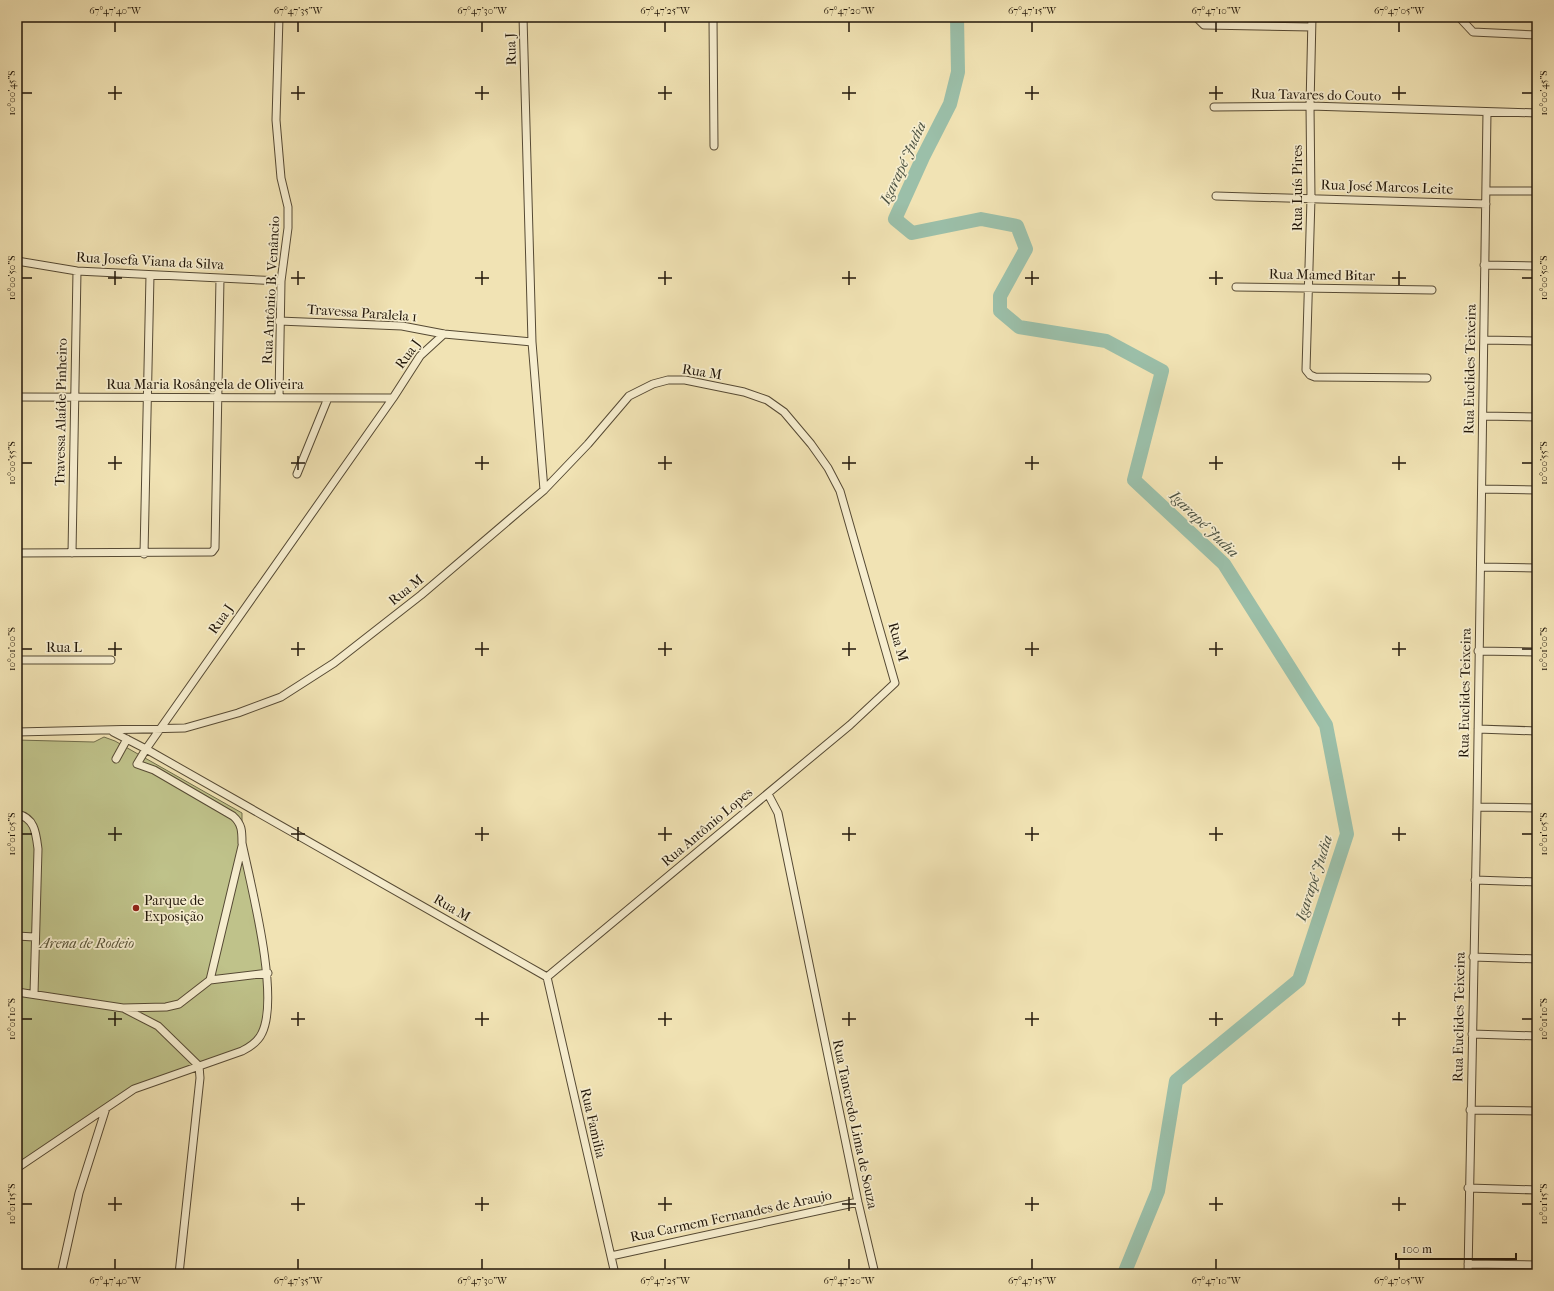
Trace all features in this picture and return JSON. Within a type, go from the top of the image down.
[{"type":"street","name":"Rua Antônio B. Venâncio","points":[[279,17],[276,120],[281,178],[288,207],[288,228],[279,321],[279,398]]},
{"type":"street","name":"Rua J","points":[[523,17],[532,342],[544,490]]},
{"type":"street","points":[[713,17],[714,146]]},
{"type":"street","points":[[1196,17],[1204,25],[1311,27]]},
{"type":"street","name":"Rua Luís Pires","points":[[1312,17],[1306,370],[1312,376],[1426,378]]},
{"type":"street","points":[[1459,17],[1473,32],[1537,34]]},
{"type":"street","name":"Rua Tavares do Couto","points":[[1214,107],[1310,106],[1537,113]]},
{"type":"street","name":"Rua Euclides Teixeira","points":[[1468,1274],[1468,1188],[1477,807],[1478,651],[1481,567],[1487,112]]},
{"type":"street","points":[[1486,190],[1537,191]]},
{"type":"street","name":"Rua José Marcos Leite","points":[[1216,196],[1486,204]]},
{"type":"street","name":"Rua Josefa Viana da Silva","points":[[17,261],[77,271],[282,281]]},
{"type":"street","points":[[1484,265],[1537,266]]},
{"type":"street","name":"Travessa Alaíde Pinheiro","points":[[72,553],[77,271]]},
{"type":"street","points":[[144,554],[150,275]]},
{"type":"street","points":[[17,553],[144,554],[212,552],[215,548],[220,278]]},
{"type":"street","name":"Rua Mamed Bitar","points":[[1236,287],[1432,290]]},
{"type":"street","name":"Travessa Paralela 1","points":[[279,321],[402,326],[444,334]]},
{"type":"street","name":"Rua J","points":[[158,730],[393,398],[420,356],[444,334]]},
{"type":"street","points":[[444,334],[532,342]]},
{"type":"street","points":[[1484,340],[1537,341]]},
{"type":"street","name":"Rua M","points":[[17,732],[158,730],[185,728],[205,724],[281,697],[334,663],[415,600],[544,490],[588,444],[625,400],[640,389],[668,380],[685,380],[744,392],[767,400],[784,412],[811,444],[828,468],[840,491],[896,683],[884,696]]},
{"type":"street","name":"Rua Maria Rosângela de Oliveira","points":[[17,397],[393,398]]},
{"type":"street","points":[[297,474],[328,398]]},
{"type":"street","points":[[1483,416],[1537,417]]},
{"type":"street","points":[[1482,489],[1537,490]]},
{"type":"street","points":[[1481,567],[1537,568]]},
{"type":"street","points":[[1478,651],[1537,652]]},
{"type":"street","name":"Rua L","points":[[17,660],[111,660]]},
{"type":"street","name":"Rua Antônio Lopes","points":[[547,977],[884,696]]},
{"type":"street","points":[[1478,729],[1537,731]]},
{"type":"street","points":[[17,1168],[134,1090],[242,1051],[257,1041],[263,1032],[267,1011],[268,973],[242,843],[242,829],[239,821],[233,816],[154,770],[137,764],[158,730]]},
{"type":"street","points":[[110,731],[127,739],[116,759]]},
{"type":"street","name":"Rua M","points":[[127,739],[547,977]]},
{"type":"street","name":"Rua Tancredo Lima de Souza","points":[[768,794],[778,814],[858,1202],[875,1274]]},
{"type":"street","points":[[1477,807],[1537,808]]},
{"type":"street","points":[[17,814],[24,816],[32,822],[36,832],[38,849],[34,937],[34,994]]},
{"type":"street","points":[[210,980],[242,843]]},
{"type":"street","points":[[1475,880],[1537,882]]},
{"type":"street","points":[[17,936],[34,937]]},
{"type":"street","points":[[1473,957],[1537,959]]},
{"type":"street","points":[[17,992],[122,1008],[166,1007],[179,1004],[210,980],[268,973]]},
{"type":"street","name":"Rua Familia","points":[[547,977],[615,1274]]},
{"type":"street","points":[[122,1008],[158,1026],[199,1066],[200,1078],[179,1274]]},
{"type":"street","points":[[1472,1034],[1537,1036]]},
{"type":"street","points":[[61,1274],[79,1193],[106,1108]]},
{"type":"street","points":[[1470,1110],[1537,1111]]},
{"type":"street","points":[[1468,1188],[1537,1190]]},
{"type":"street","name":"Rua Carmem Fernandes de Araujo","points":[[610,1256],[858,1202]]},
{"type":"street","points":[[1468,1264],[1537,1264]]},
{"type":"green space","name":"Parque de Exposição","points":[[104,737],[115,741],[242,813],[242,843],[268,973],[263,1032],[249,1047],[134,1089],[17,1167],[17,740],[94,742]]},
{"type":"waterway","name":"Igarapé Judia","points":[[957,17],[958,72],[950,104],[923,157],[895,219],[912,233],[981,219],[1017,226],[1026,249],[1000,296],[1000,311],[1019,327],[1106,341],[1162,371],[1134,480],[1224,564],[1326,725],[1347,834],[1299,980],[1176,1081],[1158,1191],[1124,1274]]},
{"type":"place","name":"Parque de Exposição","points":[[136,908]]},
{"type":"park label","name":"Arena de Rodeio","points":[[87,943]]}]
